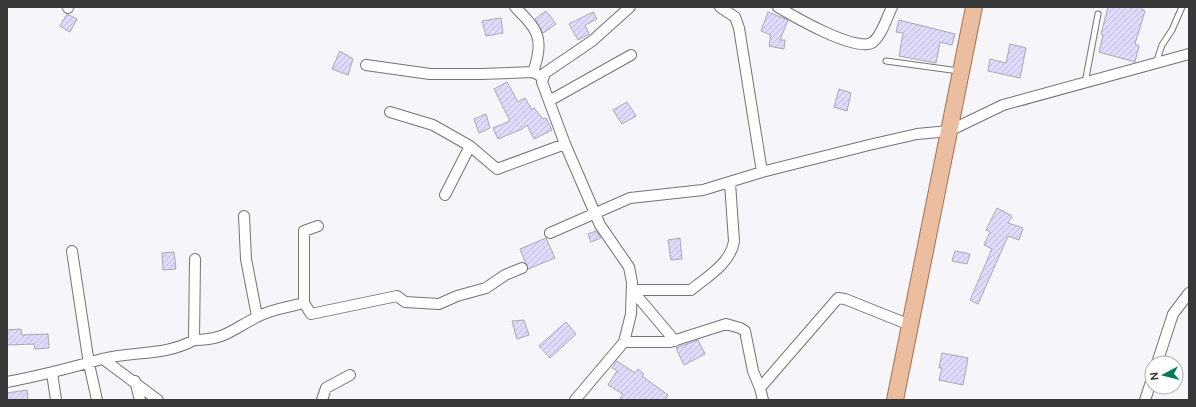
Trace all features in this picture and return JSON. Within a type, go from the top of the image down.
[{"type":"main road","points":[[895,400],[949,131],[970,9]]},
{"type":"street","points":[[515,7],[531,22],[538,34],[539,56],[533,72]]},
{"type":"street","points":[[575,400],[624,342],[631,314],[632,290],[629,267],[605,234],[595,214],[565,144],[542,82],[542,77],[545,73],[592,41],[630,7]]},
{"type":"street","points":[[720,7],[735,17],[739,28],[762,172]]},
{"type":"street","points":[[778,7],[799,20],[850,42],[864,44],[872,43],[877,38],[892,7]]},
{"type":"street","points":[[550,233],[630,198],[689,193],[730,183],[762,172],[910,136],[949,131],[1003,105],[1189,54]]},
{"type":"street","points":[[549,101],[631,55]]},
{"type":"street","points":[[366,65],[430,74],[533,72],[542,77]]},
{"type":"street","points":[[390,112],[433,125],[470,146],[497,169],[502,169],[565,144]]},
{"type":"street","points":[[445,195],[470,146]]},
{"type":"street","points":[[632,290],[692,290],[721,265],[733,247],[734,241],[730,183]]},
{"type":"street","points":[[244,216],[246,259],[257,316]]},
{"type":"street","points":[[318,226],[304,231],[304,303],[311,314],[397,296],[405,302],[439,304],[457,296],[486,288],[505,275],[522,268]]},
{"type":"street","points":[[72,251],[89,364],[97,400]]},
{"type":"street","points":[[194,340],[195,258]]},
{"type":"street","points":[[632,290],[675,340]]},
{"type":"street","points":[[1160,355],[1173,314],[1189,293]]},
{"type":"street","points":[[760,388],[838,298],[845,299],[910,325]]},
{"type":"street","points":[[7,382],[52,373],[103,359],[168,351],[182,347],[194,340],[210,340],[220,337],[257,316],[304,303]]},
{"type":"street","points":[[624,342],[658,343],[675,340],[726,324],[740,328],[745,331],[753,371],[763,400]]},
{"type":"street","points":[[103,359],[135,381],[158,400]]},
{"type":"street","points":[[52,373],[56,400]]},
{"type":"street","points":[[322,400],[326,388],[350,375]]},
{"type":"street","points":[[135,381],[140,400]]},
{"type":"lane","points":[[1156,64],[1162,45],[1172,30],[1182,7]]},
{"type":"lane","points":[[1085,83],[1098,14]]},
{"type":"lane","points":[[886,61],[960,71]]},
{"type":"building","points":[[1108,7],[1142,7],[1142,10],[1145,11],[1135,44],[1139,46],[1135,62],[1099,52],[1103,35],[1101,34]]},
{"type":"building","points":[[546,11],[556,24],[543,33],[535,19]]},
{"type":"building","points":[[593,12],[597,19],[585,25],[589,34],[578,40],[569,24]]},
{"type":"building","points":[[768,12],[788,20],[780,40],[785,40],[784,49],[769,46],[771,35],[761,31]]},
{"type":"building","points":[[67,14],[77,19],[70,32],[60,26]]},
{"type":"building","points":[[501,18],[503,33],[486,36],[482,21]]},
{"type":"building","points":[[899,20],[955,34],[952,45],[940,42],[936,63],[899,56],[903,33],[896,32]]},
{"type":"building","points":[[1010,44],[1026,48],[1020,78],[988,71],[990,59],[1006,63]]},
{"type":"building","points":[[340,51],[353,59],[348,75],[332,69]]},
{"type":"building","points":[[507,82],[518,102],[525,98],[532,110],[534,108],[543,119],[546,118],[552,130],[534,139],[527,125],[522,129],[498,139],[493,128],[510,121],[494,89]]},
{"type":"building","points":[[839,89],[851,93],[847,111],[834,107]]},
{"type":"building","points":[[627,102],[636,116],[622,124],[613,110]]},
{"type":"building","points":[[486,114],[490,128],[479,133],[474,119]]},
{"type":"building","points":[[997,208],[1012,216],[1008,223],[1023,228],[1019,240],[1008,236],[978,304],[970,300],[992,249],[984,245],[990,232],[986,230]]},
{"type":"building","points":[[596,231],[601,238],[591,242],[588,234]]},
{"type":"building","points":[[546,238],[555,258],[528,269],[520,249]]},
{"type":"building","points":[[680,238],[682,259],[671,260],[668,240]]},
{"type":"building","points":[[955,251],[970,254],[967,264],[952,261]]},
{"type":"building","points":[[174,252],[176,269],[163,270],[162,253]]},
{"type":"building","points":[[524,320],[529,335],[517,339],[512,321]]},
{"type":"building","points":[[566,322],[576,334],[550,358],[539,346]]},
{"type":"building","points":[[21,329],[22,335],[48,334],[49,348],[35,349],[34,344],[7,345],[7,330]]},
{"type":"building","points":[[698,340],[705,354],[684,365],[676,348]]},
{"type":"building","points":[[942,353],[968,358],[963,385],[939,380],[942,368],[939,368]]},
{"type":"building","points":[[617,361],[635,373],[638,369],[644,374],[642,376],[668,395],[665,400],[619,400],[623,394],[608,385],[617,371],[612,368]]},
{"type":"building","points":[[27,390],[28,400],[7,400],[7,393]]}]
